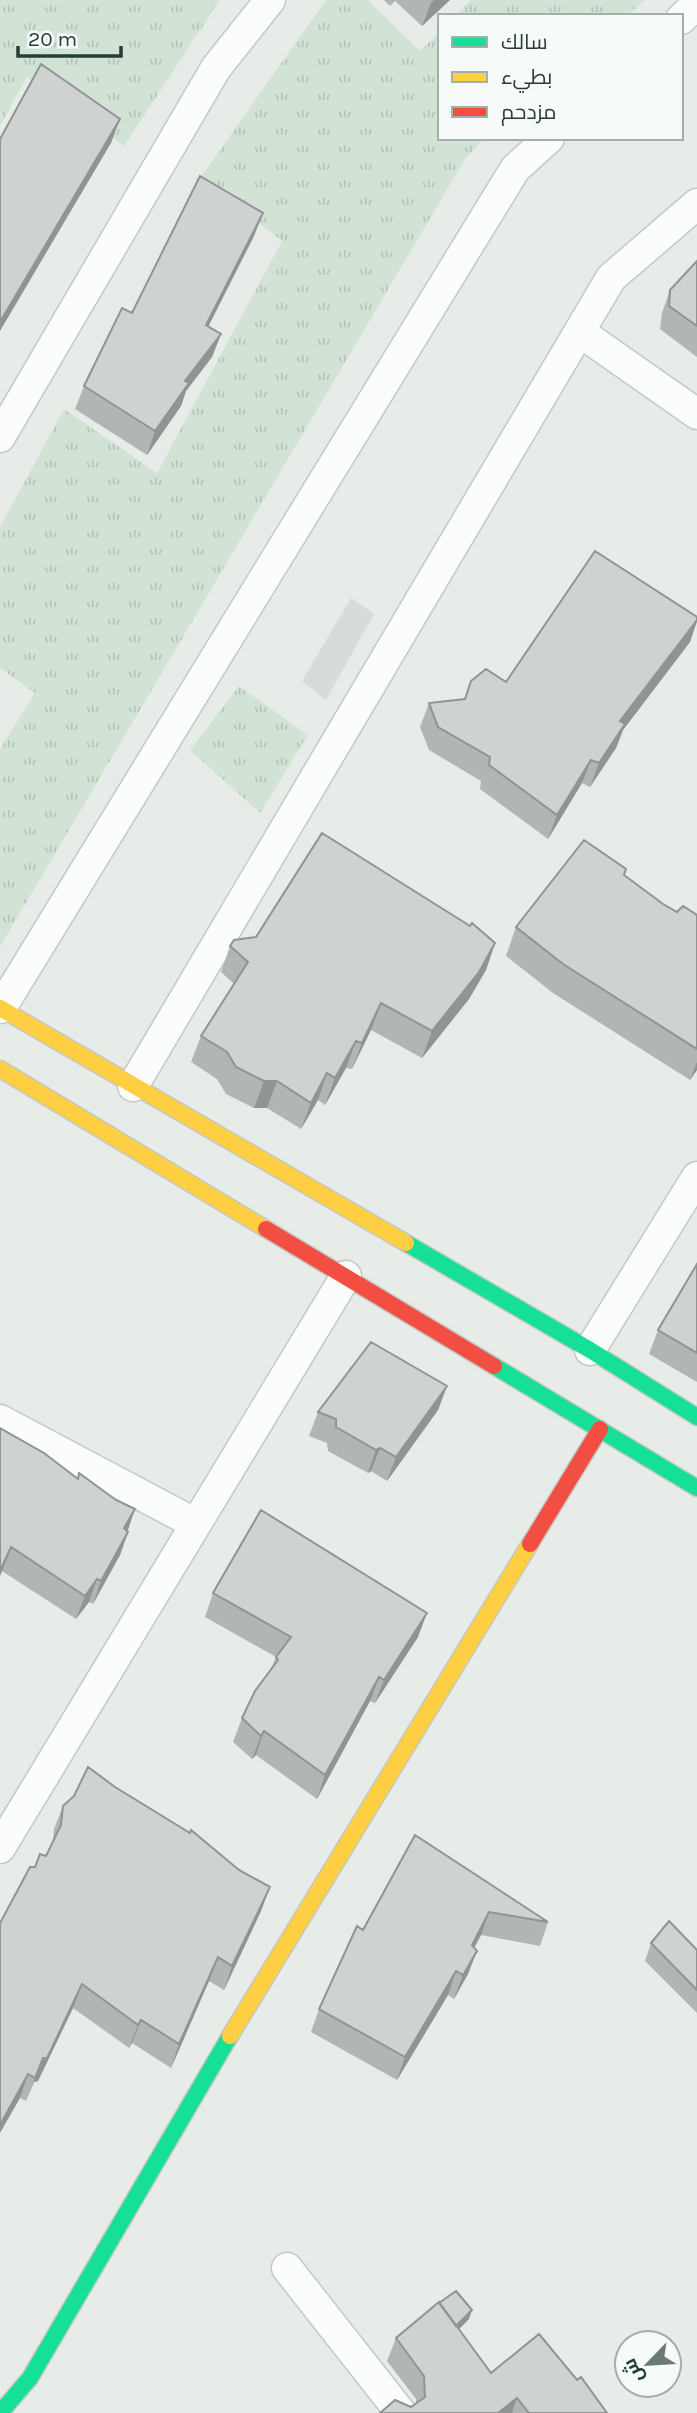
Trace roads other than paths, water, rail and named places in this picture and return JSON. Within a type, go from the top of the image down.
[{"type":"street","points":[[0,437],[216,68],[270,0]]},
{"type":"street","points":[[683,17],[697,4]]},
{"type":"street","points":[[547,140],[515,169],[1,1008],[590,1350],[697,1417]]},
{"type":"street","points":[[133,1086],[611,278],[697,204]]},
{"type":"street","points":[[580,332],[697,414]]},
{"type":"street","points":[[0,1069],[697,1488]]},
{"type":"street","points":[[590,1350],[697,1177]]},
{"type":"street","points":[[0,1848],[346,1276]]},
{"type":"street","points":[[0,1420],[196,1524]]},
{"type":"street","points":[[0,2413],[30,2378],[232,2033],[600,1429]]},
{"type":"street","points":[[287,2268],[401,2413]]}]
